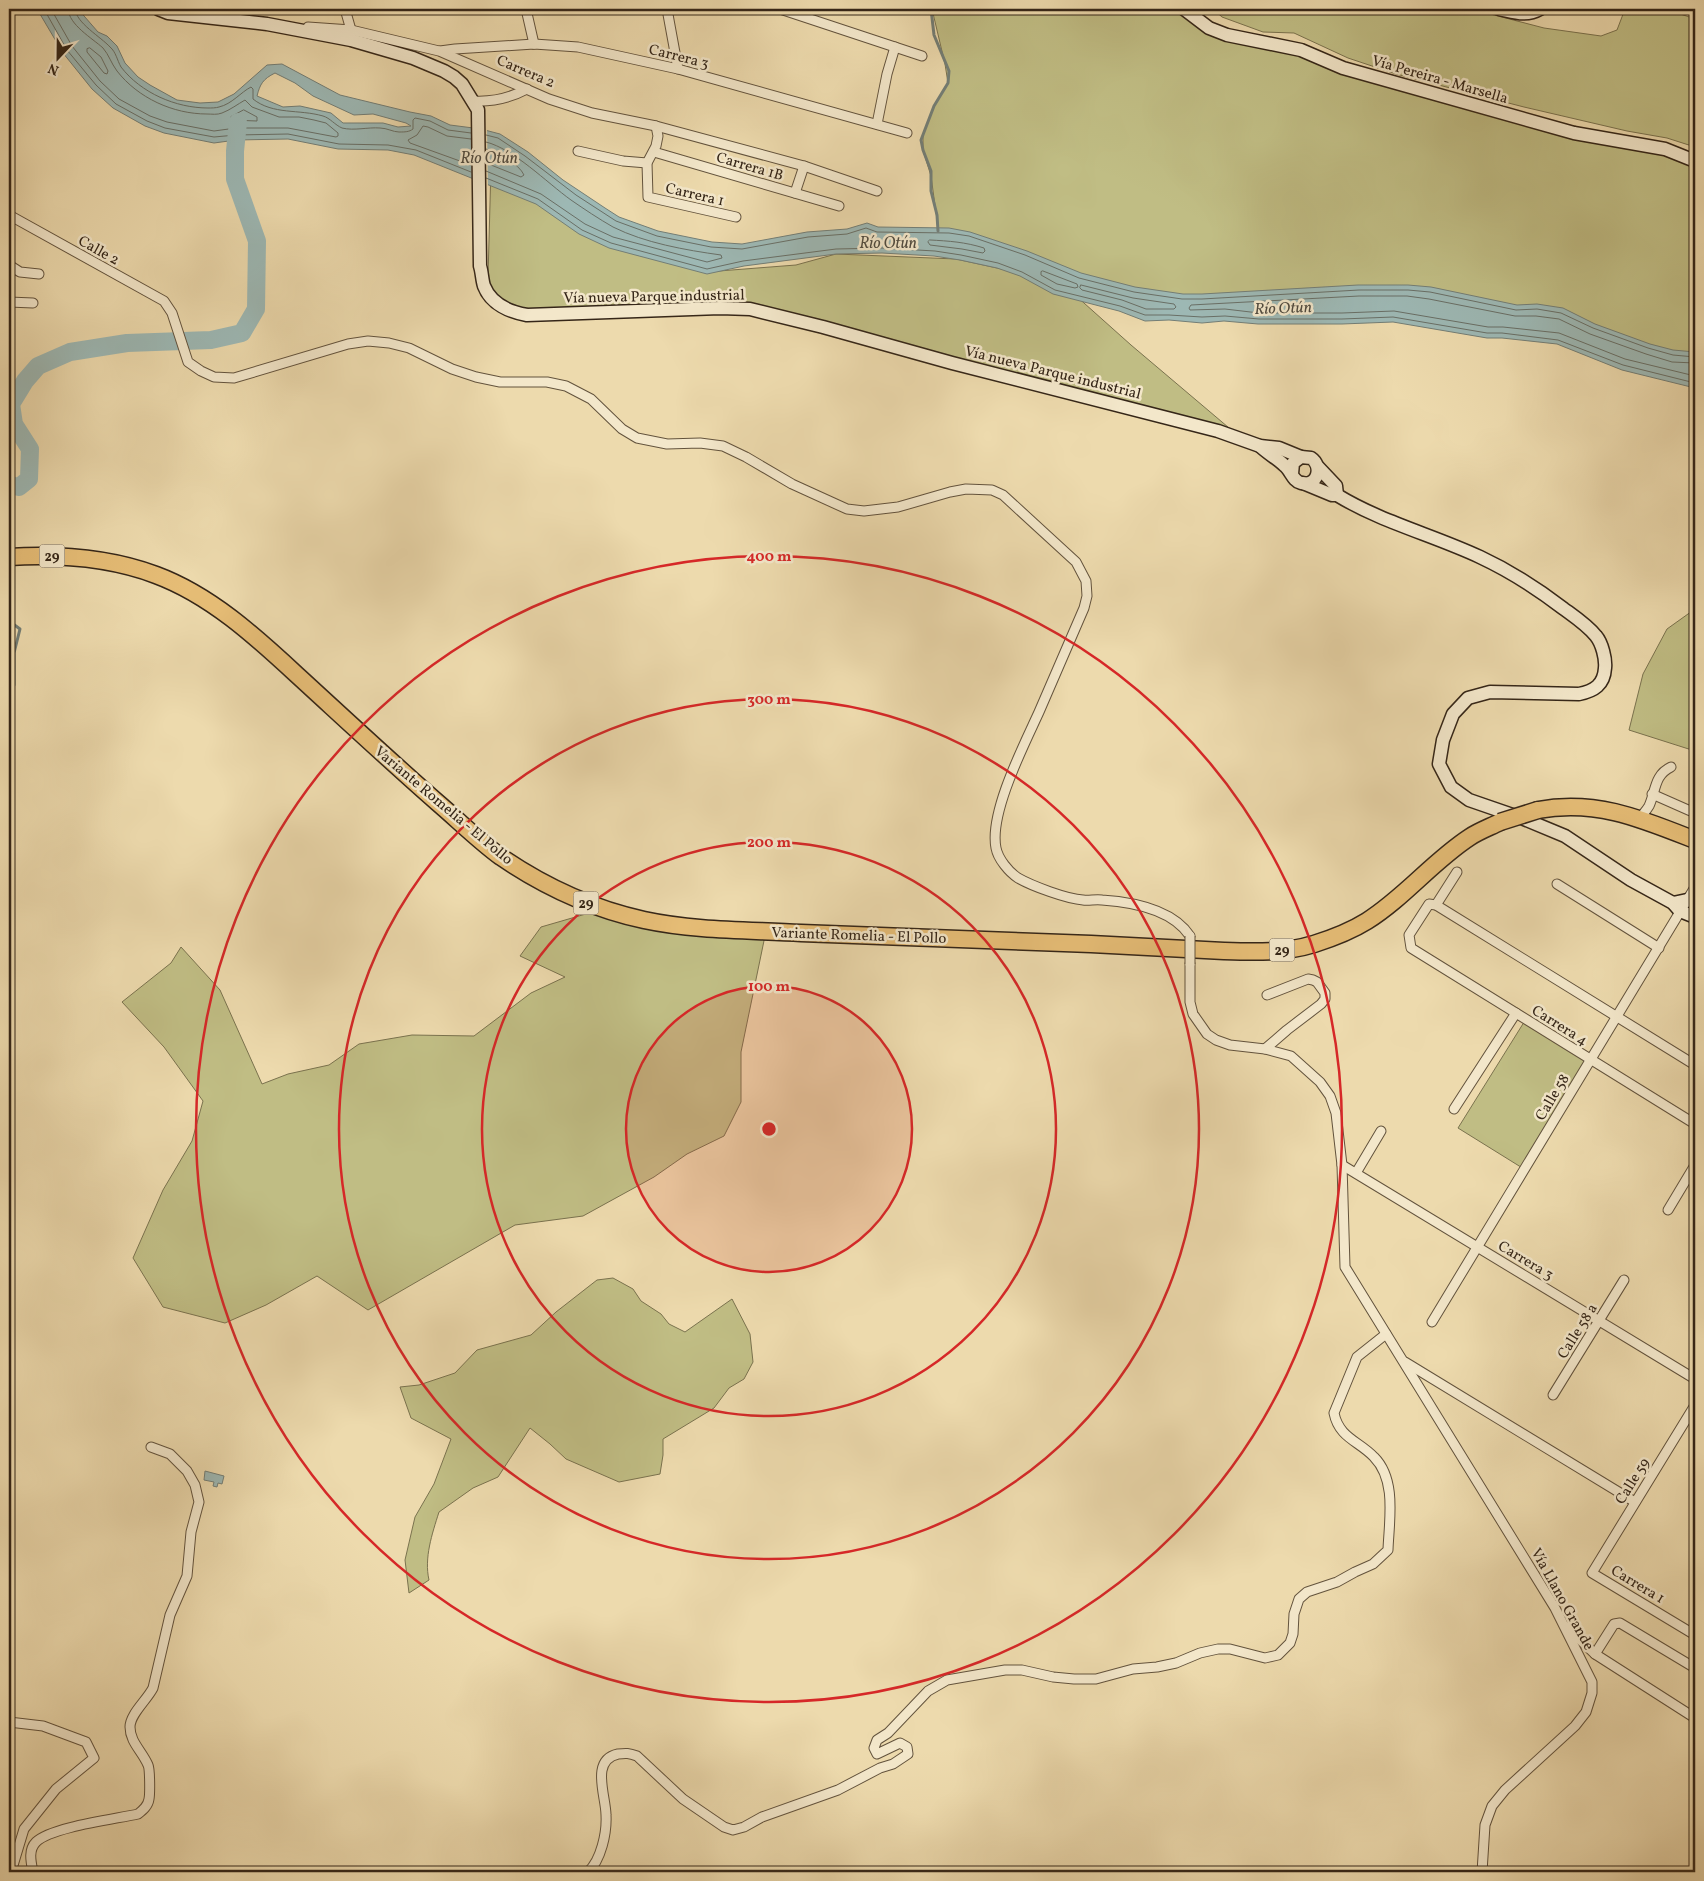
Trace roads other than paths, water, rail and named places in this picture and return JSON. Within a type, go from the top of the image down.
[{"type":"highway","name":"Variante Romelia - El Pollo","points":[[9,557],[58,556],[95,559],[157,575],[193,593],[230,617],[278,657],[497,854],[525,873],[556,890],[586,903],[650,922],[697,928],[841,935],[1097,944],[1190,950],[1261,952],[1291,950],[1339,936],[1368,920],[1469,838],[1500,822],[1538,810],[1575,806],[1595,807],[1689,837]]},
{"type":"highway","points":[[1689,837],[1695,850]]},
{"type":"main road","name":"Carrera 2","points":[[158,9],[168,13],[267,24]]},
{"type":"main road","name":"Vía Pereira - Marsella","points":[[1184,9],[1209,28],[1227,35],[1301,50],[1342,68],[1574,133],[1665,149],[1695,161]]},
{"type":"main road","points":[[1499,9],[1531,14],[1540,9]]},
{"type":"main road","points":[[267,24],[351,40],[444,70],[462,84],[476,106]]},
{"type":"main road","name":"Vía nueva Parque industrial","points":[[476,106],[480,266],[484,287],[494,299],[508,310],[527,316],[710,308],[750,309],[1218,431],[1260,446],[1279,448],[1301,457],[1309,457],[1313,459],[1336,486],[1337,495]]},
{"type":"main road","name":"Vía nueva Parque industrial","points":[[1260,446],[1267,454],[1285,466],[1296,480],[1332,495],[1337,495],[1368,512],[1480,557],[1540,591],[1586,626],[1597,638],[1605,660],[1603,681],[1591,692],[1578,694],[1490,692],[1468,698],[1453,714],[1443,740],[1439,764],[1450,787],[1469,800],[1524,819],[1564,836],[1631,880],[1695,917]]},
{"type":"main road","points":[[1292,474],[1293,463],[1301,457]]},
{"type":"main road","points":[[1303,483],[1315,479],[1318,467]]},
{"type":"main road","points":[[1677,907],[1691,901]]},
{"type":"street","points":[[345,9],[351,30]]},
{"type":"street","points":[[526,9],[534,44]]},
{"type":"street","points":[[666,9],[678,68]]},
{"type":"street","points":[[780,9],[922,56]]},
{"type":"street","name":"Carrera 2","points":[[267,24],[351,30],[439,52],[549,99],[592,114],[656,126],[804,166],[878,190]]},
{"type":"street","name":"Carrera 3","points":[[439,52],[455,49],[534,44],[578,47],[678,68],[907,133]]},
{"type":"street","points":[[876,124],[895,47]]},
{"type":"street","points":[[476,106],[506,98],[527,89]]},
{"type":"street","points":[[578,151],[623,162],[647,163],[654,152],[658,136],[656,126]]},
{"type":"street","name":"Carrera 1B","points":[[654,152],[839,206]]},
{"type":"street","name":"Carrera 1","points":[[647,163],[648,197],[736,218]]},
{"type":"street","points":[[795,193],[804,166]]},
{"type":"street","name":"Calle 2","points":[[9,215],[164,301],[172,313],[188,362],[214,377],[234,378],[348,344],[368,341],[389,343],[409,348],[452,369],[476,377],[500,382],[547,382],[566,386],[591,399],[622,429],[638,438],[666,444],[700,443],[723,446],[792,484],[846,508],[864,511],[898,507],[966,489],[992,490],[1004,495],[1076,562],[1086,582],[1087,596],[1084,608],[1006,787],[994,835],[996,850],[1010,872],[1019,878],[1065,897],[1082,900],[1121,901],[1142,906],[1164,914],[1180,924],[1190,936]]},
{"type":"street","points":[[9,266],[20,272],[39,274]]},
{"type":"street","points":[[9,302],[33,303]]},
{"type":"street","points":[[1639,820],[1649,805],[1663,771],[1671,767]]},
{"type":"street","points":[[1652,794],[1695,813]]},
{"type":"street","points":[[1457,872],[1436,905],[1695,1065]]},
{"type":"street","points":[[1557,884],[1659,948]]},
{"type":"street","points":[[1691,901],[1695,887]]},
{"type":"street","name":"Carrera 4","points":[[1436,905],[1429,904],[1409,935],[1411,948],[1695,1124]]},
{"type":"street","name":"Calle 58","points":[[1432,1322],[1659,948],[1677,907]]},
{"type":"street","name":"Vía Llano Grande","points":[[1190,936],[1190,1002],[1193,1014],[1204,1030],[1216,1040],[1230,1045],[1291,1056],[1320,1082],[1330,1096],[1336,1113],[1342,1165],[1345,1267],[1555,1608],[1592,1682],[1592,1693],[1586,1712],[1574,1726],[1505,1790],[1492,1806],[1485,1825],[1482,1872]]},
{"type":"street","points":[[1265,1050],[1279,1036],[1321,1004],[1325,998],[1325,993],[1317,982],[1308,979],[1267,995]]},
{"type":"street","points":[[1454,1109],[1516,1013]]},
{"type":"street","points":[[1356,1173],[1381,1131]]},
{"type":"street","name":"Carrera 3","points":[[1342,1165],[1695,1379]]},
{"type":"street","points":[[1668,1210],[1695,1165]]},
{"type":"street","name":"Calle 58 a","points":[[1553,1396],[1624,1280]]},
{"type":"street","points":[[588,1872],[597,1861],[605,1833],[606,1815],[601,1778],[605,1763],[613,1755],[628,1752],[637,1756],[684,1799],[724,1827],[733,1830],[744,1827],[762,1817],[838,1790],[880,1768],[893,1764],[908,1754],[908,1747],[900,1743],[877,1754],[874,1748],[877,1740],[888,1733],[928,1691],[947,1680],[1005,1670],[1022,1670],[1053,1677],[1096,1679],[1133,1669],[1176,1663],[1218,1648],[1230,1649],[1265,1658],[1278,1655],[1290,1643],[1293,1634],[1294,1614],[1299,1599],[1307,1592],[1337,1582],[1373,1564],[1388,1550],[1390,1497],[1385,1476],[1375,1458],[1340,1430],[1334,1413],[1357,1357],[1386,1334]]},
{"type":"street","points":[[1403,1361],[1635,1502]]},
{"type":"street","name":"Calle 59","points":[[1592,1572],[1695,1405]]},
{"type":"street","points":[[33,1872],[30,1862],[32,1850],[36,1842],[62,1830],[138,1814],[146,1808],[149,1799],[148,1765],[130,1736],[130,1724],[137,1710],[148,1698],[153,1688],[170,1615],[187,1576],[192,1532],[198,1502],[195,1485],[187,1471],[170,1454],[151,1447]]},
{"type":"street","name":"Carrera 1","points":[[1592,1572],[1695,1635]]},
{"type":"street","points":[[1555,1608],[1575,1635],[1595,1654],[1695,1718]]},
{"type":"street","points":[[1595,1654],[1614,1624],[1620,1624],[1695,1668]]},
{"type":"street","points":[[9,1722],[43,1726],[86,1742],[94,1758],[56,1789],[24,1829],[11,1872]]},
{"type":"water","name":"Río Otún","points":[[37,9],[78,9],[98,32],[107,36],[117,46],[125,63],[138,77],[177,100],[200,103],[218,102],[234,94],[267,65],[282,64],[340,95],[431,116],[450,125],[481,129],[500,134],[528,152],[563,180],[619,217],[658,231],[712,242],[742,244],[807,232],[847,229],[867,223],[878,227],[949,228],[970,232],[1027,251],[1081,273],[1135,287],[1183,294],[1358,285],[1431,287],[1517,305],[1537,304],[1563,308],[1595,324],[1650,344],[1673,350],[1695,352],[1695,388],[1622,370],[1557,344],[1487,338],[1393,322],[1258,324],[1224,321],[1202,323],[1169,320],[1145,321],[1119,311],[1053,294],[1020,276],[997,268],[934,256],[882,253],[836,254],[744,266],[707,274],[609,248],[579,234],[536,204],[414,155],[388,150],[338,149],[288,139],[236,140],[214,143],[164,133],[145,126],[113,108],[92,89],[63,53]],"holes":[[[275,73],[295,83],[313,96],[354,115],[373,114],[411,126],[398,127],[383,123],[343,123],[331,113],[300,106],[283,107],[257,96],[263,82]]]},
{"type":"water","points":[[205,1471],[224,1476],[222,1484],[218,1483],[217,1487],[213,1486],[214,1482],[204,1480]]},
{"type":"waterway","points":[[931,9],[934,35],[949,71],[948,83],[934,106],[921,140],[931,171],[931,191],[937,215],[938,231]]},
{"type":"waterway","points":[[9,483],[19,487],[29,479],[30,449],[14,424],[11,404],[25,381],[38,366],[70,352],[127,343],[211,340],[242,333],[256,309],[257,241],[235,179],[238,122]]},
{"type":"waterway","points":[[9,492],[10,485]]},
{"type":"waterway","points":[[9,621],[20,629],[14,653],[14,685],[9,696]]}]
